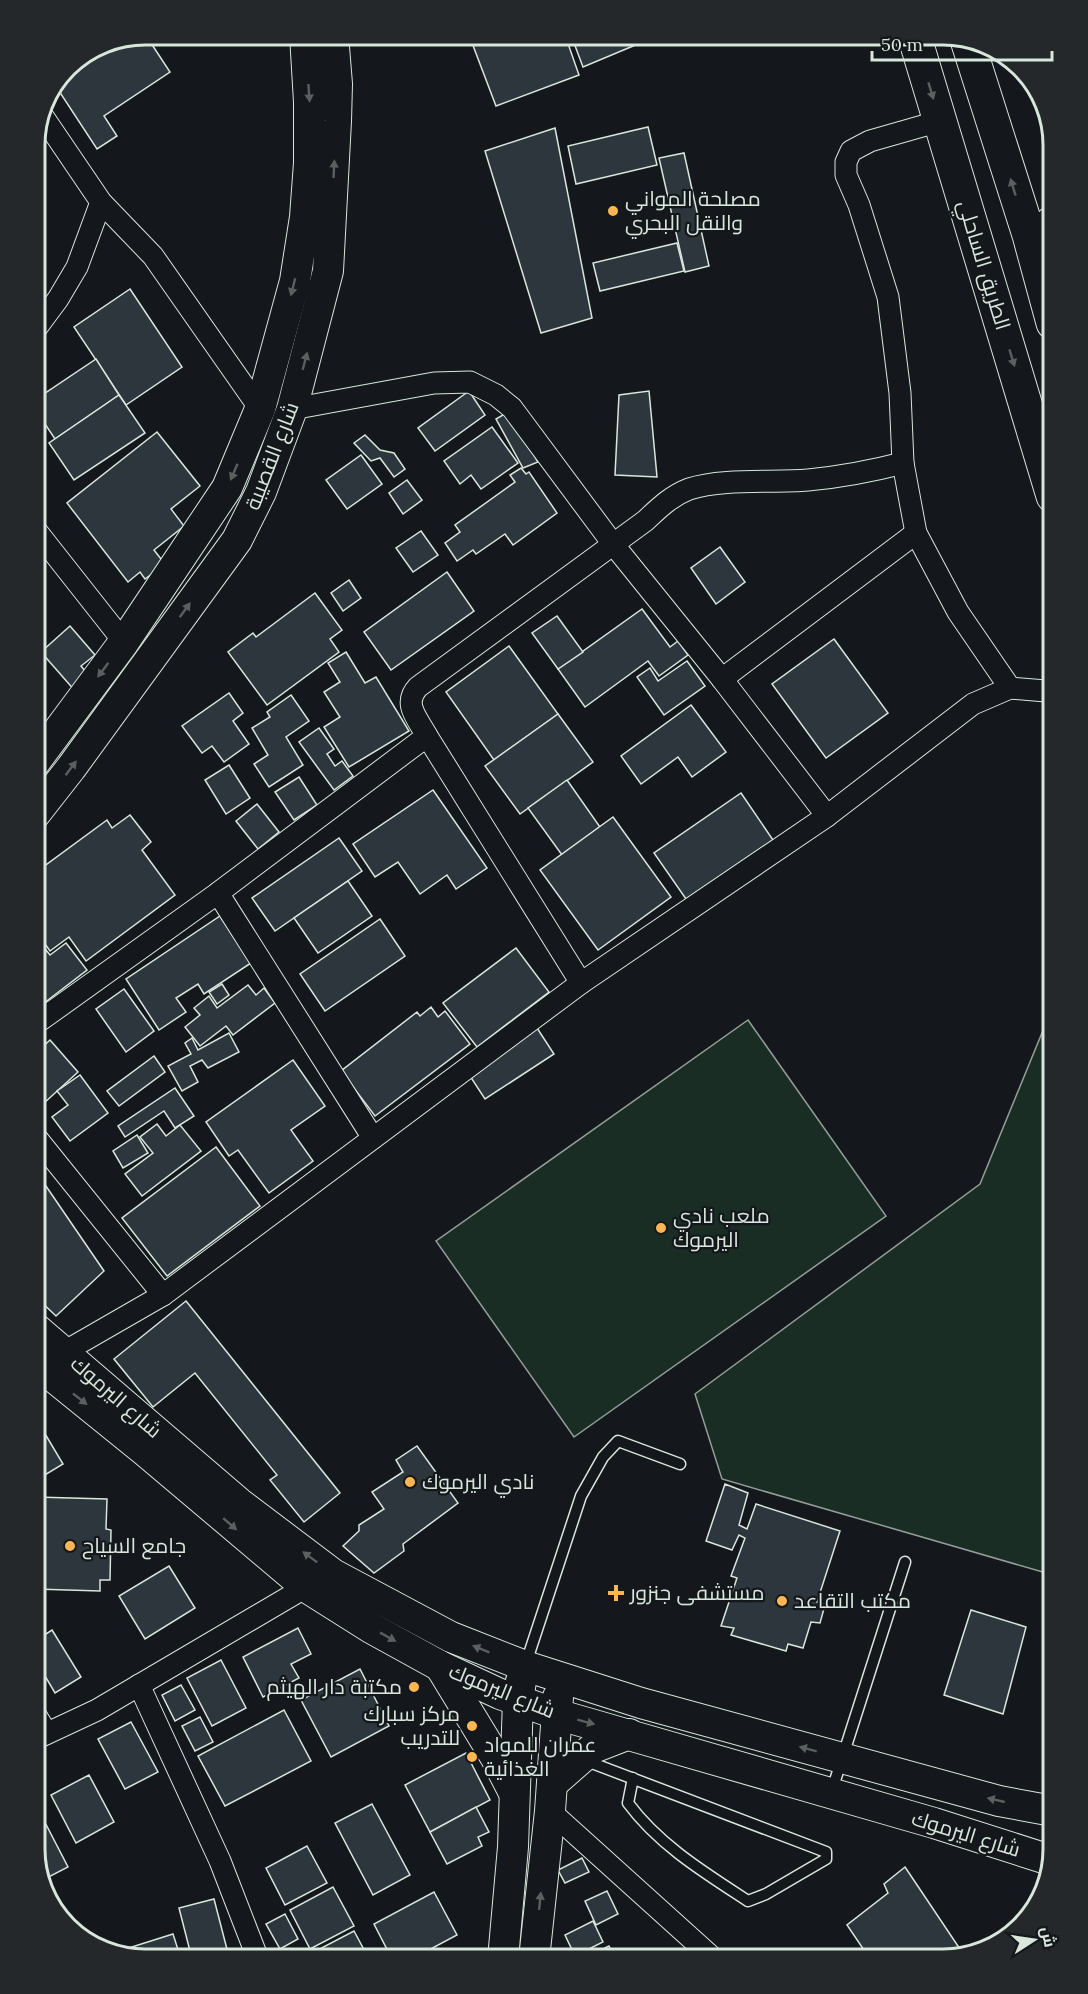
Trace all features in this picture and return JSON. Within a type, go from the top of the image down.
[{"type":"highway","name":"الطريق الساحلي","points":[[917,45],[1043,463]]},
{"type":"highway","points":[[970,49],[1029,235],[1043,271]]},
{"type":"main road","points":[[45,749],[124,642],[227,488],[260,409],[295,280],[305,217],[309,163],[306,45]]},
{"type":"main road","name":"شارع القصيبة","points":[[45,801],[237,540],[261,492],[292,409],[328,271],[336,121],[334,45]]},
{"type":"main road","name":"شارع اليرموك","points":[[45,1364],[239,1503],[333,1575],[451,1637],[525,1666],[641,1703],[999,1801],[1043,1809]]},
{"type":"main road","name":"شارع اليرموك","points":[[45,1365],[306,1587],[371,1628],[440,1666],[555,1714],[934,1823],[1042,1858]]},
{"type":"main road","points":[[440,1666],[496,1758],[514,1793]]},
{"type":"main road","points":[[503,1949],[513,1847],[518,1700],[525,1666]]},
{"type":"main road","points":[[535,1949],[551,1797],[555,1714],[561,1677]]},
{"type":"main road","points":[[551,1797],[593,1748],[628,1734]]},
{"type":"street","points":[[940,121],[870,141],[851,151],[846,162],[846,175],[859,205],[888,297],[900,393],[903,463],[916,533],[958,612],[1010,688]]},
{"type":"street","points":[[47,123],[100,202],[153,256],[260,409]]},
{"type":"street","points":[[45,317],[78,267],[100,202]]},
{"type":"street","points":[[1029,235],[1043,223]]},
{"type":"street","points":[[292,409],[434,383],[470,382],[496,394],[512,408],[613,544],[722,679],[827,816]]},
{"type":"street","points":[[580,983],[427,736],[411,707],[410,699],[418,687],[645,521],[669,499],[689,489],[712,485],[809,480],[870,471],[903,463]]},
{"type":"street","points":[[722,679],[916,533]]},
{"type":"street","points":[[45,542],[124,642]]},
{"type":"street","points":[[45,1362],[163,1295],[580,983],[827,816],[973,704],[1010,688],[1043,691]]},
{"type":"street","points":[[45,1017],[218,893],[427,736]]},
{"type":"street","points":[[218,893],[373,1138]]},
{"type":"street","points":[[45,1148],[163,1295]]},
{"type":"street","points":[[45,1733],[98,1710],[306,1587]]},
{"type":"street","points":[[140,1685],[220,1862],[254,1949]]},
{"type":"street","points":[[551,1797],[704,1949]]},
{"type":"lane","points":[[525,1666],[581,1496],[603,1457],[618,1441],[680,1464]]},
{"type":"lane","points":[[831,1794],[904,1563]]},
{"type":"lane","points":[[582,1760],[633,1778],[826,1852],[826,1859],[748,1901],[687,1860],[641,1821],[628,1803],[633,1778]]},
{"type":"green space","name":"ملعب نادي اليرموك","points":[[748,1020],[886,1216],[574,1437],[436,1241]]},
{"type":"green space","points":[[1043,1030],[1043,1572],[722,1479],[695,1394],[980,1184]]},
{"type":"building","points":[[152,45],[170,72],[104,116],[117,136],[97,149],[60,93],[79,70],[95,58],[113,50]]},
{"type":"building","points":[[473,45],[568,45],[579,75],[496,106]]},
{"type":"building","points":[[575,45],[635,45],[583,67]]},
{"type":"building","points":[[648,127],[657,165],[576,184],[568,146]]},
{"type":"building","points":[[555,128],[592,318],[541,333],[485,151]]},
{"type":"building","points":[[684,153],[709,266],[685,272],[659,158]]},
{"type":"building","points":[[677,243],[684,271],[600,291],[593,263]]},
{"type":"building","points":[[130,289],[182,367],[126,405],[74,327]]},
{"type":"building","points":[[96,359],[119,395],[55,439],[45,424],[45,393]]},
{"type":"building","points":[[469,391],[485,415],[435,451],[418,428]]},
{"type":"building","points":[[649,391],[657,477],[615,475],[619,395]]},
{"type":"building","points":[[119,395],[145,433],[74,480],[49,443]]},
{"type":"building","points":[[508,412],[538,462],[523,468],[496,419]]},
{"type":"building","points":[[492,427],[518,463],[481,489],[471,475],[460,484],[444,461]]},
{"type":"building","points":[[157,432],[200,486],[171,509],[184,526],[154,550],[165,564],[145,579],[140,572],[128,582],[67,503]]},
{"type":"building","points":[[365,435],[380,450],[394,453],[405,469],[394,477],[380,458],[371,461],[354,443]]},
{"type":"building","points":[[361,455],[382,484],[347,509],[326,480]]},
{"type":"building","points":[[521,468],[526,474],[529,472],[557,513],[513,545],[505,534],[476,554],[473,550],[457,561],[445,543],[460,532],[455,525],[515,482],[510,475]]},
{"type":"building","points":[[407,480],[422,500],[403,514],[389,493]]},
{"type":"building","points":[[421,531],[438,555],[413,572],[396,548]]},
{"type":"building","points":[[720,547],[745,582],[716,604],[691,568]]},
{"type":"building","points":[[447,572],[474,611],[391,670],[364,632]]},
{"type":"building","points":[[349,580],[361,598],[343,611],[331,593]]},
{"type":"building","points":[[315,593],[342,630],[330,639],[339,652],[267,705],[228,652],[253,633],[256,637]]},
{"type":"building","points":[[642,609],[670,647],[678,641],[688,655],[659,676],[648,661],[585,707],[558,669]]},
{"type":"building","points":[[557,616],[583,652],[558,669],[532,633]]},
{"type":"building","points":[[70,626],[95,655],[81,666],[92,679],[76,692],[45,657],[45,648]]},
{"type":"building","points":[[834,639],[888,713],[826,758],[772,684]]},
{"type":"building","points":[[509,646],[558,714],[494,760],[446,692]]},
{"type":"building","points":[[346,652],[365,683],[376,677],[409,731],[349,767],[324,727],[340,717],[324,692],[340,682],[328,663]]},
{"type":"building","points":[[687,661],[705,686],[664,715],[637,677],[650,668],[658,681]]},
{"type":"building","points":[[229,693],[243,713],[233,721],[249,744],[224,762],[212,746],[202,753],[182,726]]},
{"type":"building","points":[[291,695],[309,721],[286,737],[303,765],[269,787],[254,764],[268,755],[252,728],[270,717],[267,712]]},
{"type":"building","points":[[691,705],[726,752],[692,777],[678,757],[641,784],[621,756]]},
{"type":"building","points":[[558,714],[593,762],[520,814],[485,766]]},
{"type":"building","points":[[319,728],[334,749],[327,754],[335,766],[342,761],[353,776],[334,790],[299,742]]},
{"type":"building","points":[[229,765],[250,798],[226,814],[205,780]]},
{"type":"building","points":[[299,777],[317,805],[294,820],[275,792]]},
{"type":"building","points":[[567,780],[600,827],[562,855],[528,808]]},
{"type":"building","points":[[433,790],[487,868],[456,889],[447,875],[420,894],[398,862],[375,877],[353,844]]},
{"type":"building","points":[[741,793],[773,840],[686,899],[654,853]]},
{"type":"building","points":[[257,804],[279,832],[258,849],[236,821]]},
{"type":"building","points":[[130,815],[151,842],[142,850],[175,895],[86,961],[69,937],[50,951],[45,944],[45,866],[107,820],[112,828]]},
{"type":"building","points":[[613,817],[671,897],[598,950],[540,870]]},
{"type":"building","points":[[339,838],[362,871],[275,931],[252,898]]},
{"type":"building","points":[[348,881],[372,916],[318,953],[294,918]]},
{"type":"building","points":[[220,916],[251,963],[204,994],[198,984],[176,998],[186,1012],[159,1030],[126,979]]},
{"type":"building","points":[[380,919],[405,956],[325,1011],[300,974]]},
{"type":"building","points":[[66,943],[87,970],[45,1002],[45,949],[50,955]]},
{"type":"building","points":[[516,948],[549,992],[477,1047],[443,1003]]},
{"type":"building","points":[[222,984],[229,995],[217,1004],[209,992]]},
{"type":"building","points":[[248,985],[256,995],[264,988],[275,1003],[233,1035],[226,1026],[200,1046],[185,1027],[200,1015],[194,1008],[209,996],[217,1008]]},
{"type":"building","points":[[124,989],[154,1031],[126,1052],[96,1009]]},
{"type":"building","points":[[431,1007],[438,1017],[445,1011],[470,1044],[375,1116],[341,1071],[417,1012],[420,1016]]},
{"type":"building","points":[[537,1028],[554,1054],[485,1099],[468,1073]]},
{"type":"building","points":[[229,1033],[239,1052],[208,1068],[202,1060],[190,1066],[198,1082],[182,1091],[168,1066],[191,1054],[185,1043],[192,1038],[198,1050]]},
{"type":"building","points":[[50,1040],[78,1072],[45,1102],[45,1045]]},
{"type":"building","points":[[154,1056],[165,1072],[119,1106],[107,1091]]},
{"type":"building","points":[[293,1060],[325,1106],[291,1130],[313,1161],[269,1193],[238,1150],[229,1156],[206,1122]]},
{"type":"building","points":[[80,1075],[108,1113],[70,1141],[52,1117],[68,1105],[57,1091]]},
{"type":"building","points":[[175,1088],[194,1116],[175,1128],[164,1111],[125,1137],[118,1126]]},
{"type":"building","points":[[157,1124],[166,1136],[180,1125],[201,1151],[142,1196],[125,1174],[153,1153],[140,1137]]},
{"type":"building","points":[[137,1135],[148,1153],[123,1168],[113,1151]]},
{"type":"building","points":[[216,1147],[260,1206],[167,1276],[122,1218]]},
{"type":"building","points":[[45,1185],[104,1271],[56,1316],[45,1306]]},
{"type":"building","points":[[186,1301],[340,1493],[304,1522],[270,1480],[277,1475],[195,1373],[153,1407],[114,1359]]},
{"type":"building","points":[[45,1434],[63,1464],[45,1475]]},
{"type":"building","points":[[417,1446],[458,1503],[403,1544],[404,1551],[374,1573],[343,1546],[359,1531],[359,1525],[384,1509],[372,1492],[403,1472],[396,1460]]},
{"type":"building","points":[[725,1484],[748,1493],[739,1525],[747,1529],[756,1504],[840,1531],[817,1602],[825,1605],[820,1623],[811,1622],[803,1648],[788,1644],[786,1651],[731,1635],[734,1628],[721,1626],[737,1578],[731,1576],[745,1538],[739,1535],[732,1550],[706,1541]]},
{"type":"building","points":[[45,1497],[107,1499],[106,1529],[111,1530],[110,1580],[100,1580],[100,1591],[45,1589]]},
{"type":"building","points":[[169,1566],[195,1608],[145,1639],[119,1596]]},
{"type":"building","points":[[971,1610],[1026,1627],[1003,1714],[944,1695]]},
{"type":"building","points":[[298,1628],[311,1654],[291,1664],[299,1678],[263,1697],[243,1657]]},
{"type":"building","points":[[52,1630],[81,1677],[55,1693],[45,1676],[45,1635]]},
{"type":"building","points":[[221,1660],[246,1708],[212,1726],[187,1678]]},
{"type":"building","points":[[360,1669],[389,1726],[331,1757],[301,1700]]},
{"type":"building","points":[[181,1685],[195,1710],[175,1721],[162,1695]]},
{"type":"building","points":[[284,1710],[311,1761],[225,1806],[198,1756]]},
{"type":"building","points":[[200,1717],[213,1742],[195,1751],[182,1726]]},
{"type":"building","points":[[131,1722],[158,1772],[125,1789],[98,1739]]},
{"type":"building","points":[[466,1753],[490,1800],[430,1832],[405,1785]]},
{"type":"building","points":[[89,1775],[114,1822],[76,1843],[51,1795]]},
{"type":"building","points":[[372,1804],[410,1875],[373,1895],[335,1823]]},
{"type":"building","points":[[476,1807],[489,1832],[478,1837],[482,1846],[447,1864],[430,1832]]},
{"type":"building","points":[[45,1823],[68,1867],[50,1877],[45,1849]]},
{"type":"building","points":[[307,1846],[327,1883],[285,1905],[266,1868]]},
{"type":"building","points":[[582,1858],[589,1872],[565,1883],[558,1870]]},
{"type":"building","points":[[905,1867],[959,1947],[863,1949],[847,1925],[888,1893],[884,1884]]},
{"type":"building","points":[[333,1887],[354,1926],[310,1949],[290,1910]]},
{"type":"building","points":[[607,1891],[618,1914],[596,1925],[585,1901]]},
{"type":"building","points":[[434,1892],[457,1935],[431,1949],[387,1949],[374,1924]]},
{"type":"building","points":[[214,1899],[227,1949],[189,1949],[179,1908]]},
{"type":"building","points":[[285,1914],[298,1939],[280,1949],[266,1924]]},
{"type":"building","points":[[593,1921],[603,1942],[589,1949],[572,1949],[565,1935]]},
{"type":"building","points":[[354,1931],[364,1949],[320,1949]]},
{"type":"building","points":[[173,1934],[178,1949],[138,1949],[130,1948]]},
{"type":"place","name":"مصلحة المواني والنقل البحري","points":[[613,211]]},
{"type":"place","name":"ملعب نادي اليرموك","points":[[661,1228]]},
{"type":"place","name":"نادي اليرموك","points":[[410,1482]]},
{"type":"place","name":"جامع السياح","points":[[70,1546]]},
{"type":"place","name":"مستشفى جنزور","points":[[616,1593]]},
{"type":"place","name":"مكتب التقاعد","points":[[782,1601]]},
{"type":"place","name":"مكتبة دار الهيثم","points":[[414,1687]]},
{"type":"place","name":"مركز سبارك للتدريب","points":[[472,1726]]},
{"type":"place","name":"عمران للمواد الغذائية","points":[[472,1757]]}]
